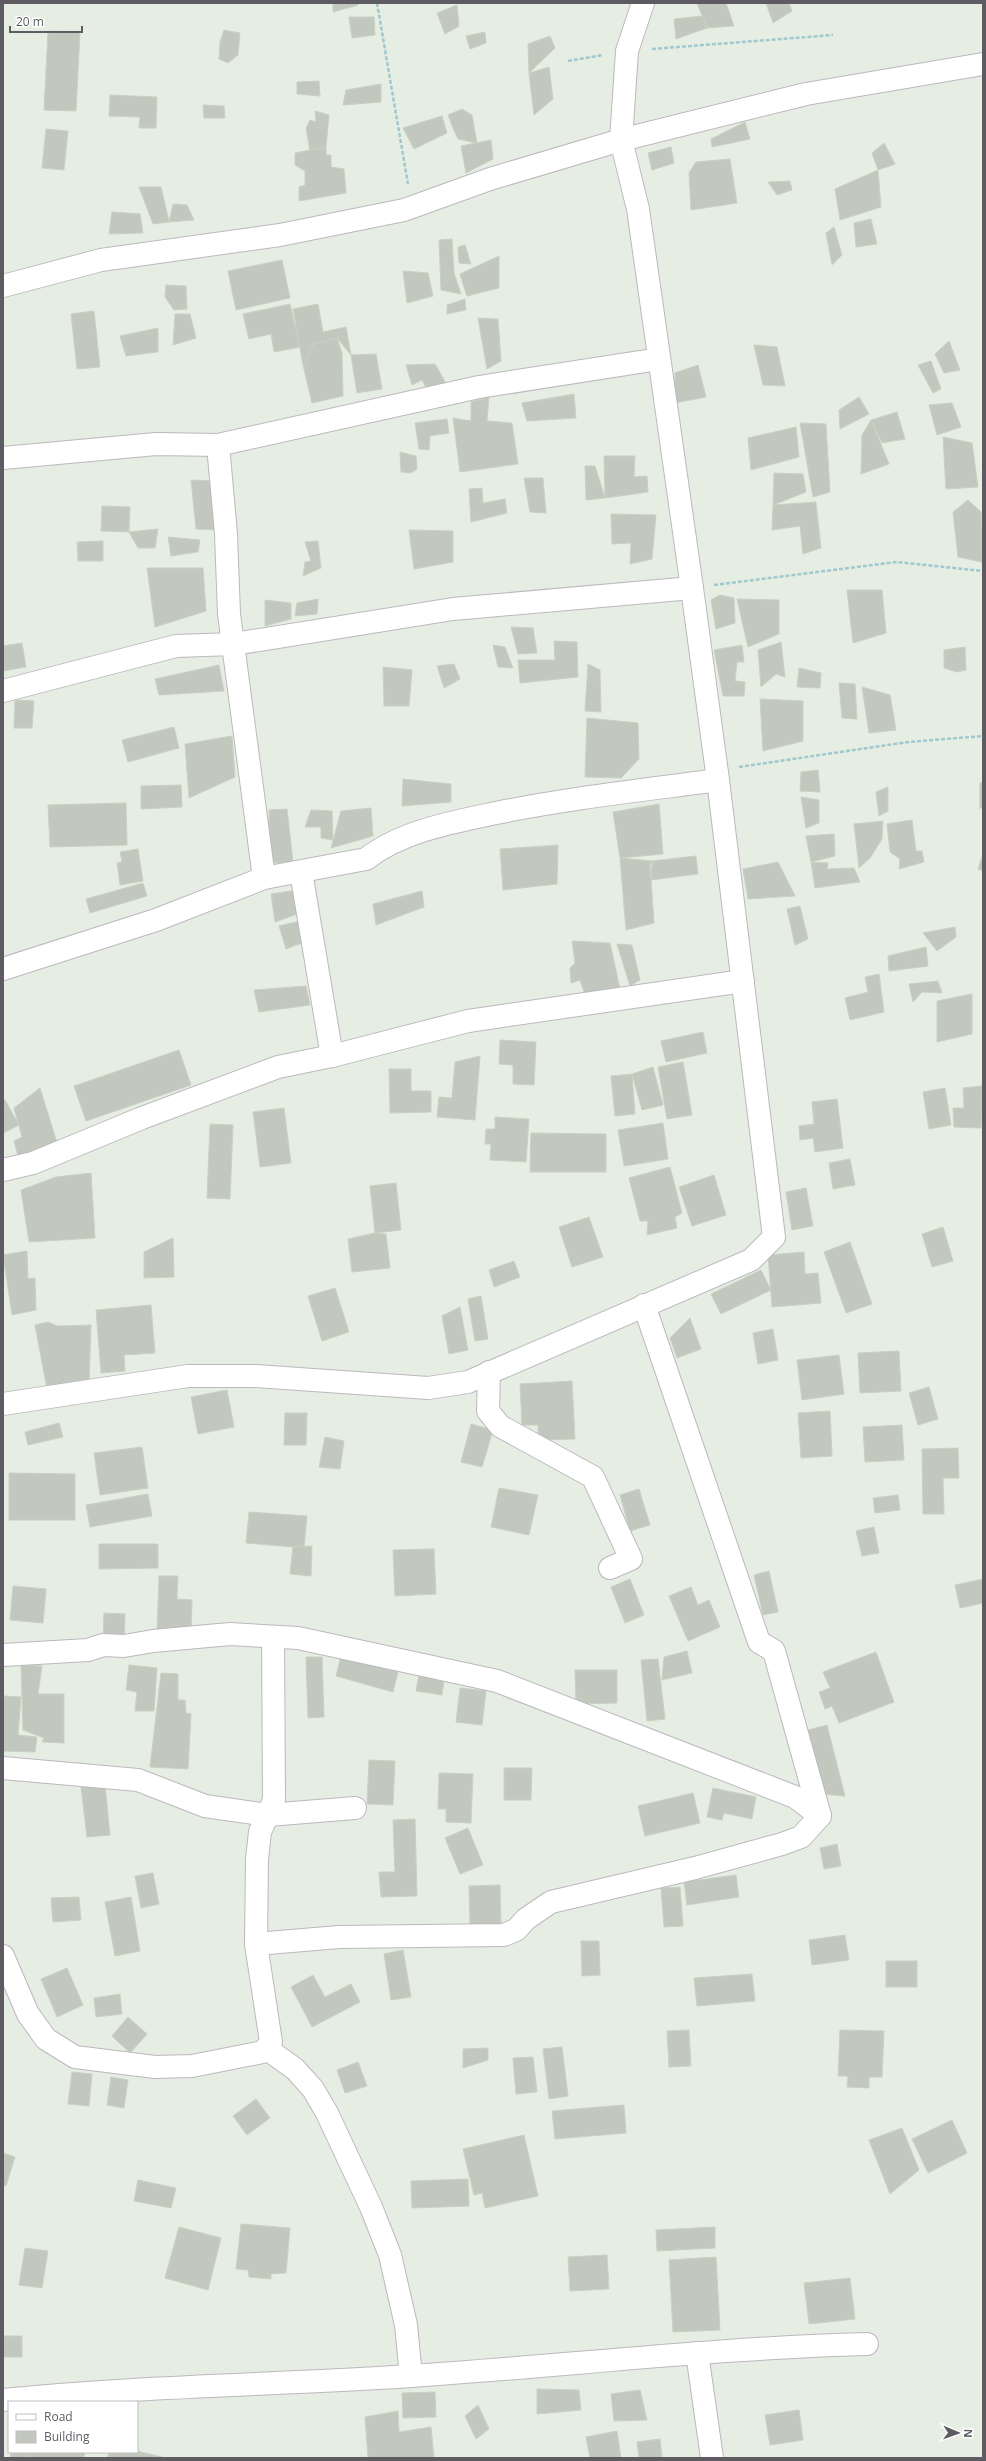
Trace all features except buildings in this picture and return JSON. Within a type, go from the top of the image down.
[{"type":"street","points":[[3,1404],[188,1376],[256,1376],[428,1388],[468,1382],[751,1260],[774,1237],[717,775],[692,588],[638,209],[621,140],[627,51],[643,3]]},
{"type":"street","points":[[3,286],[101,260],[280,235],[412,207],[490,179],[621,140],[806,94],[983,64]]},
{"type":"street","points":[[3,458],[156,444],[218,445],[479,387],[659,359]]},
{"type":"street","points":[[218,445],[226,534],[229,614],[264,878]]},
{"type":"street","points":[[3,691],[176,646],[234,644],[453,609],[692,588]]},
{"type":"street","points":[[3,969],[156,920],[264,878],[366,859],[377,850],[423,831],[464,820],[554,801],[717,775]]},
{"type":"street","points":[[301,872],[332,1056]]},
{"type":"street","points":[[3,1170],[33,1163],[142,1118],[278,1067],[332,1056],[468,1021],[743,981]]},
{"type":"street","points":[[644,1305],[760,1642],[774,1651],[820,1816]]},
{"type":"street","points":[[489,1372],[488,1411],[500,1426],[593,1477],[631,1560],[610,1568]]},
{"type":"street","points":[[3,1655],[88,1650],[103,1645],[124,1646],[153,1641],[230,1634],[298,1638],[497,1680],[794,1797],[820,1816]]},
{"type":"street","points":[[3,1956],[28,2014],[46,2039],[75,2057],[155,2066],[192,2066],[263,2052],[267,2049],[271,2042],[256,1944],[256,1859],[260,1832],[274,1800],[273,1637]]},
{"type":"street","points":[[3,1768],[138,1780],[206,1806],[268,1815],[355,1808]]},
{"type":"street","points":[[256,1944],[339,1937],[504,1935],[516,1930],[526,1920],[551,1902],[695,1868],[782,1844],[801,1837],[820,1816]]},
{"type":"street","points":[[267,2049],[295,2069],[313,2089],[327,2113],[371,2207],[390,2255],[403,2311],[411,2376]]},
{"type":"street","points":[[3,2400],[79,2392],[411,2376],[697,2353],[867,2344]]},
{"type":"street","points":[[697,2353],[712,2458]]},
{"type":"path","points":[[377,3],[412,207]]},
{"type":"path","points":[[568,61],[627,51],[833,35]]},
{"type":"path","points":[[692,588],[897,562],[983,571]]},
{"type":"path","points":[[717,775],[908,742],[983,736]]}]
